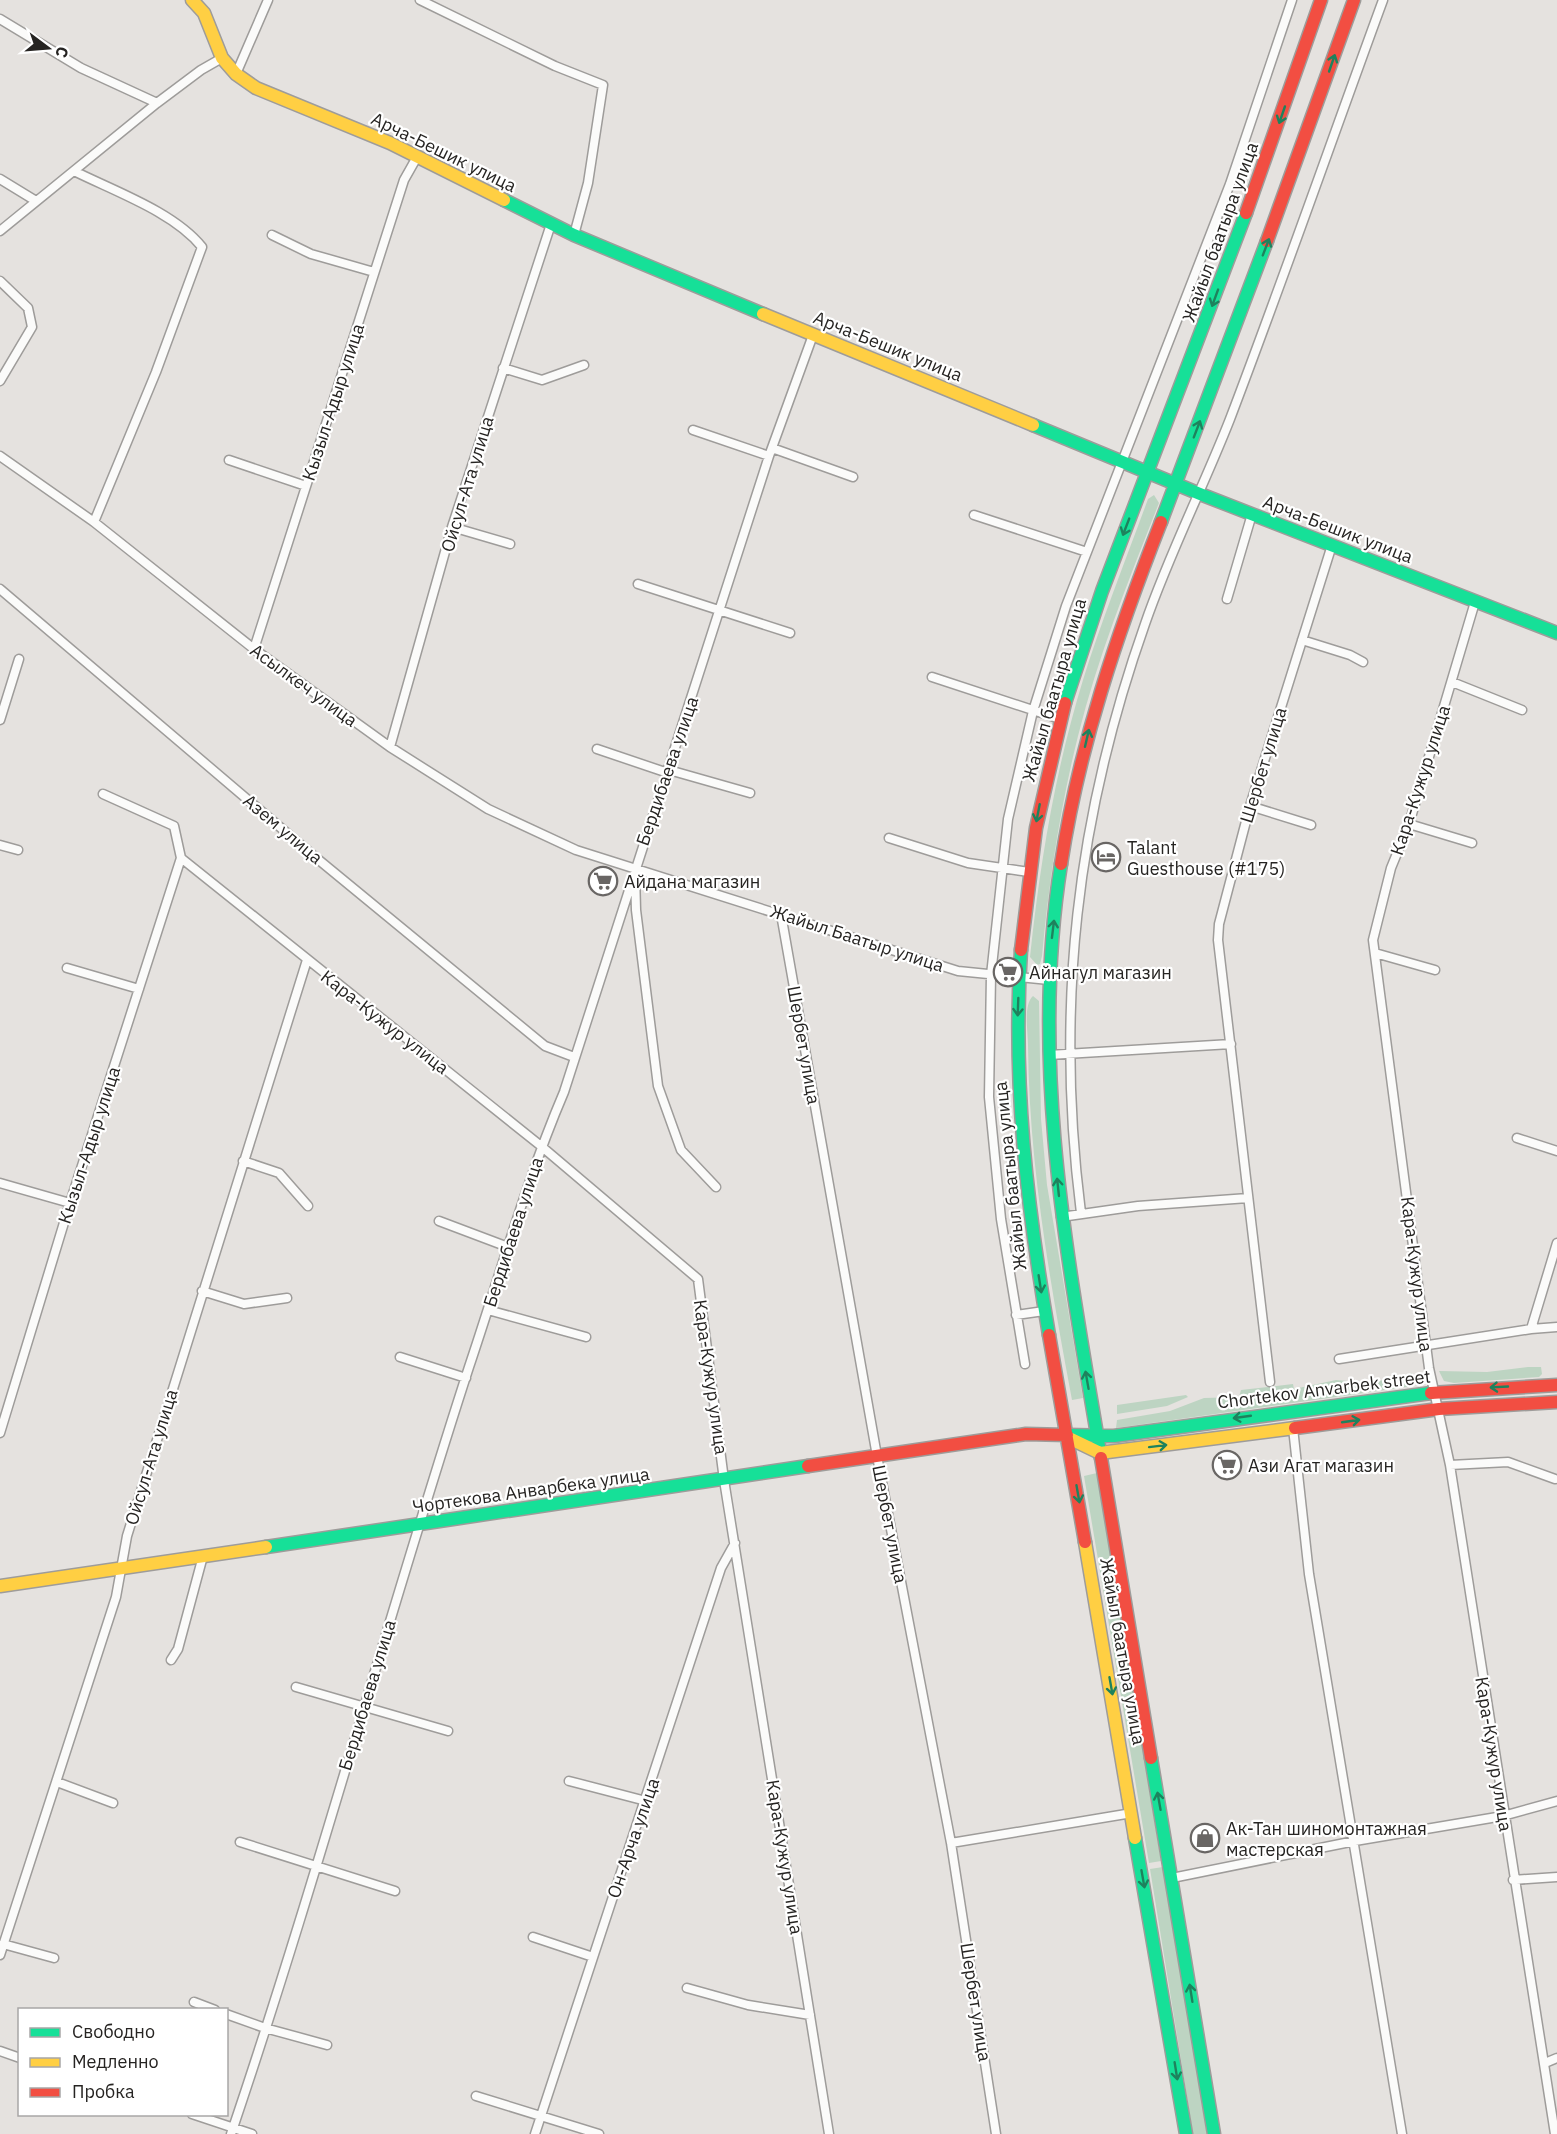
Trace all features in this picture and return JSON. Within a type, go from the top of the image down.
[{"type":"main road","name":"Арча-Бешик улица","points":[[192,0],[204,13],[222,58],[236,74],[256,88],[417,157],[574,235],[1200,494],[1557,633]]},
{"type":"main road","name":"Жайыл баатыра улица","points":[[1186,2134],[1068,1437],[1044,1311],[1019,1134],[1016,1057],[1019,978],[1029,872],[1046,776],[1060,718],[1092,618],[1212,308],[1321,0]]},
{"type":"main road","name":"Жайыл баатыра улица","points":[[1214,2134],[1061,1217],[1052,1138],[1048,1055],[1051,944],[1065,840],[1090,726],[1120,629],[1290,184],[1354,0]]},
{"type":"main road","name":"Chortekov Anvarbek street","points":[[1068,1437],[1097,1437],[1435,1392],[1557,1385]]},
{"type":"main road","name":"Chortekov Anvarbek street","points":[[1100,1453],[1439,1409],[1557,1402]]},
{"type":"main road","name":"Чортекова Анварбека улица","points":[[0,1586],[1026,1434],[1068,1437]]},
{"type":"main road","points":[[1068,1437],[1100,1453]]},
{"type":"street","points":[[236,74],[268,0]]},
{"type":"street","points":[[420,0],[555,66],[603,85],[588,183],[574,235]]},
{"type":"street","points":[[1025,1364],[999,1207],[991,1128],[988,1062],[991,975],[1008,819],[1033,711],[1052,647],[1230,184],[1292,0]]},
{"type":"street","points":[[1081,1213],[1072,1138],[1069,1054],[1074,931],[1084,856],[1097,787],[1115,715],[1145,624],[1200,494],[1383,0]]},
{"type":"street","points":[[0,19],[81,68],[156,103]]},
{"type":"street","points":[[0,231],[156,103],[222,58]]},
{"type":"street","name":"Кызыл-Адыр улица","points":[[254,649],[404,180],[417,157]]},
{"type":"street","points":[[74,171],[169,219],[189,231],[202,247],[156,372],[94,522]]},
{"type":"street","points":[[0,179],[36,201]]},
{"type":"street","name":"Ойсул-Ата улица","points":[[390,747],[453,527],[551,224]]},
{"type":"street","points":[[272,236],[311,254],[374,272]]},
{"type":"street","points":[[0,281],[28,308],[32,327],[0,381]]},
{"type":"street","name":"Бердибаева улица","points":[[232,2131],[315,1867],[418,1525],[508,1246],[541,1146],[564,1092],[634,867],[668,771],[770,452],[813,335]]},
{"type":"street","points":[[503,368],[542,380],[584,365]]},
{"type":"street","points":[[693,430],[853,477]]},
{"type":"street","name":"Асылкеч улица","points":[[0,456],[94,522],[254,649],[390,747],[488,809],[576,850],[634,867]]},
{"type":"street","points":[[229,460],[306,486]]},
{"type":"street","points":[[1227,598],[1252,514]]},
{"type":"street","points":[[974,515],[1087,552]]},
{"type":"street","points":[[453,527],[510,544]]},
{"type":"street","name":"Шербет улица","points":[[1270,1382],[1219,924],[1250,806],[1332,545]]},
{"type":"street","points":[[638,584],[790,633]]},
{"type":"street","name":"Азем улица","points":[[0,589],[287,833],[545,1046],[574,1057]]},
{"type":"street","name":"Кара-Кужур улица","points":[[1475,602],[1409,824],[1391,868],[1374,931],[1375,953],[1426,1345],[1450,1465],[1503,1815],[1555,2134]]},
{"type":"street","points":[[1302,640],[1350,655],[1364,662]]},
{"type":"street","points":[[0,720],[19,658]]},
{"type":"street","points":[[932,677],[1060,718]]},
{"type":"street","points":[[1452,682],[1522,710]]},
{"type":"street","points":[[597,749],[750,793]]},
{"type":"street","points":[[103,794],[174,826],[181,858]]},
{"type":"street","points":[[1250,806],[1311,825]]},
{"type":"street","points":[[1409,824],[1472,843]]},
{"type":"street","points":[[890,838],[968,862],[1029,872]]},
{"type":"street","points":[[0,845],[18,850]]},
{"type":"street","name":"Кызыл-Адыр улица","points":[[0,1433],[3,1411],[181,858]]},
{"type":"street","name":"Кара-Кужур улица","points":[[181,858],[541,1146],[698,1279],[724,1480],[829,2134]]},
{"type":"street","points":[[634,867],[636,910],[658,1086],[681,1150],[717,1187]]},
{"type":"street","name":"Жайыл Баатыр улица","points":[[634,867],[958,971],[1049,980]]},
{"type":"street","name":"Шербет улица","points":[[781,914],[877,1456],[951,1843],[996,2134]]},
{"type":"street","points":[[1375,953],[1436,970]]},
{"type":"street","name":"Ойсул-Ата улица","points":[[0,1955],[116,1597],[127,1536],[307,960]]},
{"type":"street","points":[[67,968],[139,989]]},
{"type":"street","points":[[1048,1055],[1231,1044]]},
{"type":"street","points":[[1516,1138],[1557,1151]]},
{"type":"street","points":[[243,1161],[279,1173],[308,1206]]},
{"type":"street","points":[[0,1183],[70,1203]]},
{"type":"street","points":[[1061,1217],[1138,1206],[1248,1198]]},
{"type":"street","points":[[439,1221],[508,1246]]},
{"type":"street","points":[[1531,1329],[1557,1243]]},
{"type":"street","points":[[202,1291],[244,1304],[287,1298]]},
{"type":"street","points":[[488,1310],[586,1337]]},
{"type":"street","points":[[1016,1315],[1044,1311]]},
{"type":"street","points":[[1339,1359],[1557,1327]]},
{"type":"street","points":[[400,1357],[466,1378]]},
{"type":"street","points":[[1293,1428],[1309,1574],[1402,2134]]},
{"type":"street","points":[[1450,1465],[1508,1462],[1555,1479]]},
{"type":"street","name":"Он-Арча улица","points":[[535,2134],[721,1568],[735,1543]]},
{"type":"street","points":[[171,1660],[178,1648],[203,1556]]},
{"type":"street","points":[[296,1687],[448,1731]]},
{"type":"street","points":[[569,1781],[646,1801]]},
{"type":"street","points":[[57,1782],[113,1803]]},
{"type":"street","points":[[1172,1878],[1355,1841],[1503,1815],[1557,1801]]},
{"type":"street","points":[[951,1843],[1132,1813]]},
{"type":"street","points":[[240,1842],[395,1891]]},
{"type":"street","points":[[1514,1880],[1557,1877]]},
{"type":"street","points":[[533,1937],[593,1957]]},
{"type":"street","points":[[3,1944],[54,1958]]},
{"type":"street","points":[[687,1988],[748,2006],[810,2015]]},
{"type":"street","points":[[194,2002],[210,2008]]},
{"type":"street","points":[[228,2015],[265,2028],[327,2044]]},
{"type":"street","points":[[0,2051],[18,2057]]},
{"type":"street","points":[[1545,2063],[1557,2058]]},
{"type":"street","points":[[476,2096],[600,2134]]},
{"type":"street","points":[[194,2116],[232,2131],[252,2134]]},
{"type":"green space","points":[[1154,495],[1159,503],[1125,589],[1078,736],[1056,845],[1042,956],[1040,964],[1037,965],[1030,957],[1034,922],[1050,817],[1064,748],[1098,634],[1148,499]]},
{"type":"green space","points":[[1033,996],[1039,1001],[1041,1119],[1047,1185],[1083,1398],[1072,1400],[1042,1223],[1032,1134],[1027,1019],[1028,1005]]},
{"type":"green space","points":[[1541,1367],[1542,1374],[1539,1377],[1454,1383],[1444,1381],[1439,1371],[1487,1372]]},
{"type":"green space","points":[[1412,1373],[1413,1386],[1116,1428],[1117,1420],[1170,1411],[1204,1398],[1239,1397],[1241,1390],[1293,1384],[1294,1389],[1336,1380],[1371,1383]]},
{"type":"green space","points":[[1186,1395],[1188,1397],[1167,1406],[1117,1414],[1117,1405]]},
{"type":"green space","points":[[1097,1473],[1161,1861],[1149,1863],[1084,1476]]},
{"type":"green space","points":[[1163,1867],[1207,2134],[1193,2134],[1150,1869]]},
{"type":"traffic: fast","points":[[504,200],[574,235],[763,314]]},
{"type":"traffic: fast","points":[[1065,703],[1102,591],[1246,213]]},
{"type":"traffic: fast","points":[[1161,522],[1267,241]]},
{"type":"traffic: fast","points":[[1033,425],[1200,494],[1557,633]]},
{"type":"traffic: fast","points":[[1061,864],[1052,939],[1049,1014],[1051,1088],[1065,1236],[1101,1458]]},
{"type":"traffic: fast","points":[[1021,950],[1018,1047],[1023,1143],[1034,1239],[1049,1335]]},
{"type":"traffic: fast","points":[[1067,1435],[1114,1436],[1431,1393]]},
{"type":"traffic: fast","points":[[266,1547],[808,1466]]},
{"type":"traffic: fast","points":[[1151,1758],[1214,2134]]},
{"type":"traffic: fast","points":[[1135,1838],[1186,2134]]},
{"type":"traffic: slow","points":[[192,0],[204,13],[222,58],[236,74],[256,88],[390,143],[504,200]]},
{"type":"traffic: slow","points":[[763,314],[1033,425]]},
{"type":"traffic: slow","points":[[1071,1439],[1100,1453],[1295,1428]]},
{"type":"traffic: slow","points":[[1085,1542],[1135,1838]]},
{"type":"traffic: slow","points":[[0,1586],[266,1547]]},
{"type":"traffic: jam","points":[[1246,213],[1321,0]]},
{"type":"traffic: jam","points":[[1267,241],[1354,0]]},
{"type":"traffic: jam","points":[[1061,864],[1078,777],[1101,691],[1129,606],[1161,522]]},
{"type":"traffic: jam","points":[[1021,950],[1036,828],[1065,703]]},
{"type":"traffic: jam","points":[[1049,1335],[1085,1542]]},
{"type":"traffic: jam","points":[[1431,1393],[1557,1385]]},
{"type":"traffic: jam","points":[[1295,1428],[1439,1409],[1557,1402]]},
{"type":"traffic: jam","points":[[808,1466],[1026,1434],[1067,1435]]},
{"type":"traffic: jam","points":[[1101,1458],[1151,1758]]},
{"type":"place","name":"Talant Guesthouse (#175)","points":[[1106,857]]},
{"type":"place","name":"Айдана магазин","points":[[603,881]]},
{"type":"place","name":"Айнагул магазин","points":[[1008,972]]},
{"type":"place","name":"Ази Агат магазин","points":[[1227,1465]]},
{"type":"place","name":"Ак-Тан шиномонтажная мастерская","points":[[1205,1838]]}]
